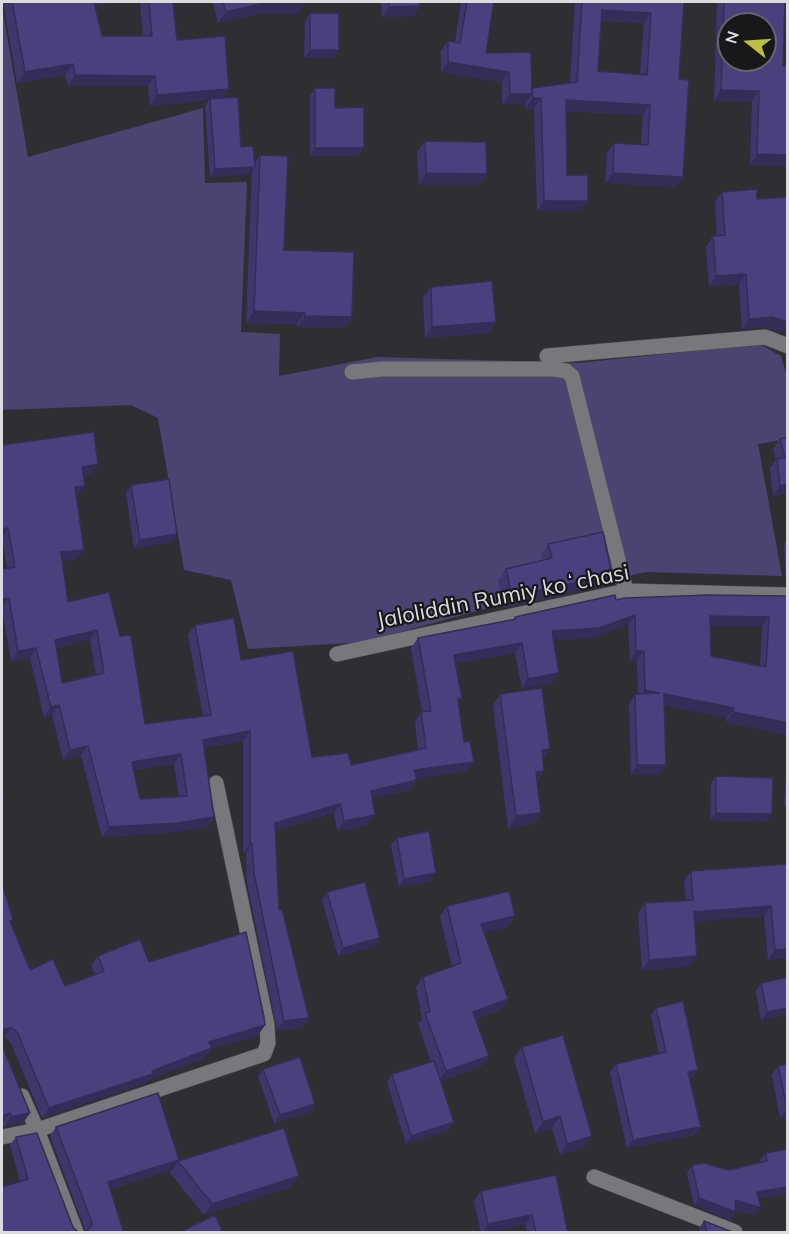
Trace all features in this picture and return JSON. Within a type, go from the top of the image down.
[{"type":"street","points":[[548,356],[765,337],[788,346]]},
{"type":"street","points":[[352,372],[382,369],[554,369],[566,371],[572,376],[626,591]]},
{"type":"street","name":"Jaloliddin Rumiy koʻchasi","points":[[337,654],[626,591],[788,595]]},
{"type":"street","points":[[2,1137],[37,1130],[264,1054],[268,1043],[267,1025],[216,783]]},
{"type":"street","points":[[15,1078],[76,1233]]},
{"type":"street","points":[[594,1177],[735,1233]]},
{"type":"shaded area","points":[[2,7],[28,157],[203,108],[205,183],[247,182],[241,332],[280,334],[279,376],[378,357],[578,363],[760,344],[781,356],[787,377],[787,439],[758,444],[782,576],[646,572],[499,605],[364,642],[248,649],[231,580],[184,570],[158,418],[131,405],[2,410]]},
{"type":"building","points":[[12,2],[94,2],[102,36],[152,36],[149,2],[173,2],[177,40],[225,36],[229,89],[157,95],[155,76],[75,75],[73,64],[25,72]]},
{"type":"building","points":[[223,2],[269,2],[226,12]]},
{"type":"building","points":[[389,2],[420,2],[420,6],[389,7]]},
{"type":"building","points":[[467,2],[494,2],[486,53],[531,52],[532,94],[510,94],[509,72],[448,62],[448,41],[460,43]]},
{"type":"building","points":[[582,2],[684,2],[679,79],[689,80],[683,177],[613,173],[614,143],[648,145],[650,105],[566,100],[567,175],[588,175],[588,201],[544,201],[541,98],[533,98],[532,88],[577,82]],"holes":[[[602,10],[651,13],[647,75],[598,71]]]},
{"type":"building","points":[[724,2],[785,2],[783,66],[788,66],[788,155],[757,154],[759,91],[721,90],[722,72],[777,72],[777,12],[724,12]]},
{"type":"building","points":[[310,13],[339,13],[339,50],[310,50]]},
{"type":"building","points":[[315,88],[335,88],[335,108],[364,107],[364,148],[315,148]]},
{"type":"building","points":[[238,97],[241,147],[253,146],[255,167],[215,169],[210,99]]},
{"type":"building","points":[[425,141],[486,142],[487,174],[426,173]]},
{"type":"building","points":[[260,155],[288,156],[284,250],[354,252],[352,317],[305,316],[305,313],[254,311]]},
{"type":"building","points":[[757,189],[757,199],[788,197],[788,322],[772,317],[749,319],[746,274],[716,276],[713,236],[725,235],[722,192]]},
{"type":"building","points":[[492,281],[496,322],[432,327],[431,287]]},
{"type":"building","points":[[94,432],[98,464],[82,467],[85,486],[75,487],[84,550],[61,552],[68,602],[109,592],[120,636],[131,635],[145,724],[211,715],[195,625],[234,618],[241,660],[293,651],[312,757],[348,753],[351,765],[426,748],[421,712],[431,711],[418,638],[516,619],[515,617],[615,595],[616,600],[708,595],[788,596],[788,723],[733,712],[734,708],[664,694],[666,765],[637,765],[635,694],[660,693],[645,690],[644,651],[636,651],[635,615],[599,628],[552,631],[559,673],[528,679],[522,643],[454,655],[462,699],[458,699],[464,742],[470,741],[474,762],[414,770],[417,780],[371,791],[375,815],[344,821],[340,804],[275,823],[279,910],[282,909],[309,1018],[284,1021],[254,873],[252,843],[250,843],[250,731],[203,740],[214,817],[178,823],[109,827],[88,746],[70,750],[59,705],[51,707],[36,648],[18,651],[9,598],[2,599],[2,569],[15,567],[8,528],[2,529],[2,445]],"holes":[[[710,616],[769,617],[766,667],[711,656]],[[97,630],[104,673],[62,683],[55,640]],[[181,754],[187,796],[140,799],[132,762]]]},
{"type":"building","points":[[788,437],[788,484],[780,486],[777,459],[785,458],[780,439]]},
{"type":"building","points":[[169,479],[177,534],[140,540],[131,485]]},
{"type":"building","points":[[603,532],[612,575],[512,596],[506,569],[552,558],[548,544]]},
{"type":"building","points":[[542,688],[550,749],[542,750],[544,771],[536,772],[541,813],[516,816],[500,694]]},
{"type":"building","points":[[716,776],[773,778],[772,814],[716,813]]},
{"type":"building","points":[[429,831],[436,873],[404,879],[397,838]]},
{"type":"building","points":[[788,864],[788,949],[775,950],[771,906],[694,912],[697,956],[649,960],[645,903],[693,900],[691,871]]},
{"type":"building","points":[[365,882],[380,938],[343,948],[327,892]]},
{"type":"building","points":[[2,886],[13,920],[10,921],[30,970],[53,959],[65,986],[104,971],[98,956],[140,939],[149,962],[246,932],[265,1025],[209,1042],[212,1048],[152,1071],[153,1074],[49,1108],[18,1034],[11,1028],[4,1029],[2,1033]]},
{"type":"building","points":[[509,891],[515,916],[481,924],[508,999],[473,1012],[489,1056],[446,1071],[425,1013],[430,1012],[423,977],[461,963],[447,906]]},
{"type":"building","points":[[788,977],[788,1008],[767,1012],[761,983]]},
{"type":"building","points":[[683,1001],[698,1070],[688,1072],[701,1127],[633,1140],[616,1064],[666,1052],[656,1008]]},
{"type":"building","points":[[563,1035],[592,1136],[567,1144],[560,1116],[543,1122],[522,1047]]},
{"type":"building","points":[[2,1045],[30,1113],[11,1117],[10,1113],[2,1116]]},
{"type":"building","points":[[300,1057],[315,1104],[280,1115],[263,1069]]},
{"type":"building","points":[[434,1061],[454,1122],[411,1136],[392,1074]]},
{"type":"building","points":[[788,1064],[788,1109],[787,1109],[778,1066]]},
{"type":"building","points":[[158,1093],[179,1160],[108,1182],[124,1233],[83,1233],[92,1225],[91,1220],[56,1127]]},
{"type":"building","points":[[284,1128],[299,1176],[212,1204],[178,1161]]},
{"type":"building","points":[[37,1133],[73,1227],[79,1233],[2,1233],[2,1187],[28,1179],[16,1137]]},
{"type":"building","points":[[788,1149],[788,1187],[757,1192],[761,1208],[735,1200],[736,1212],[699,1198],[692,1165],[705,1163],[728,1170],[767,1161],[766,1153]]},
{"type":"building","points":[[556,1175],[568,1233],[536,1233],[532,1215],[488,1224],[481,1191]]},
{"type":"building","points":[[215,1215],[223,1233],[178,1233]]},
{"type":"building","points":[[704,1221],[735,1233],[707,1233]]}]
